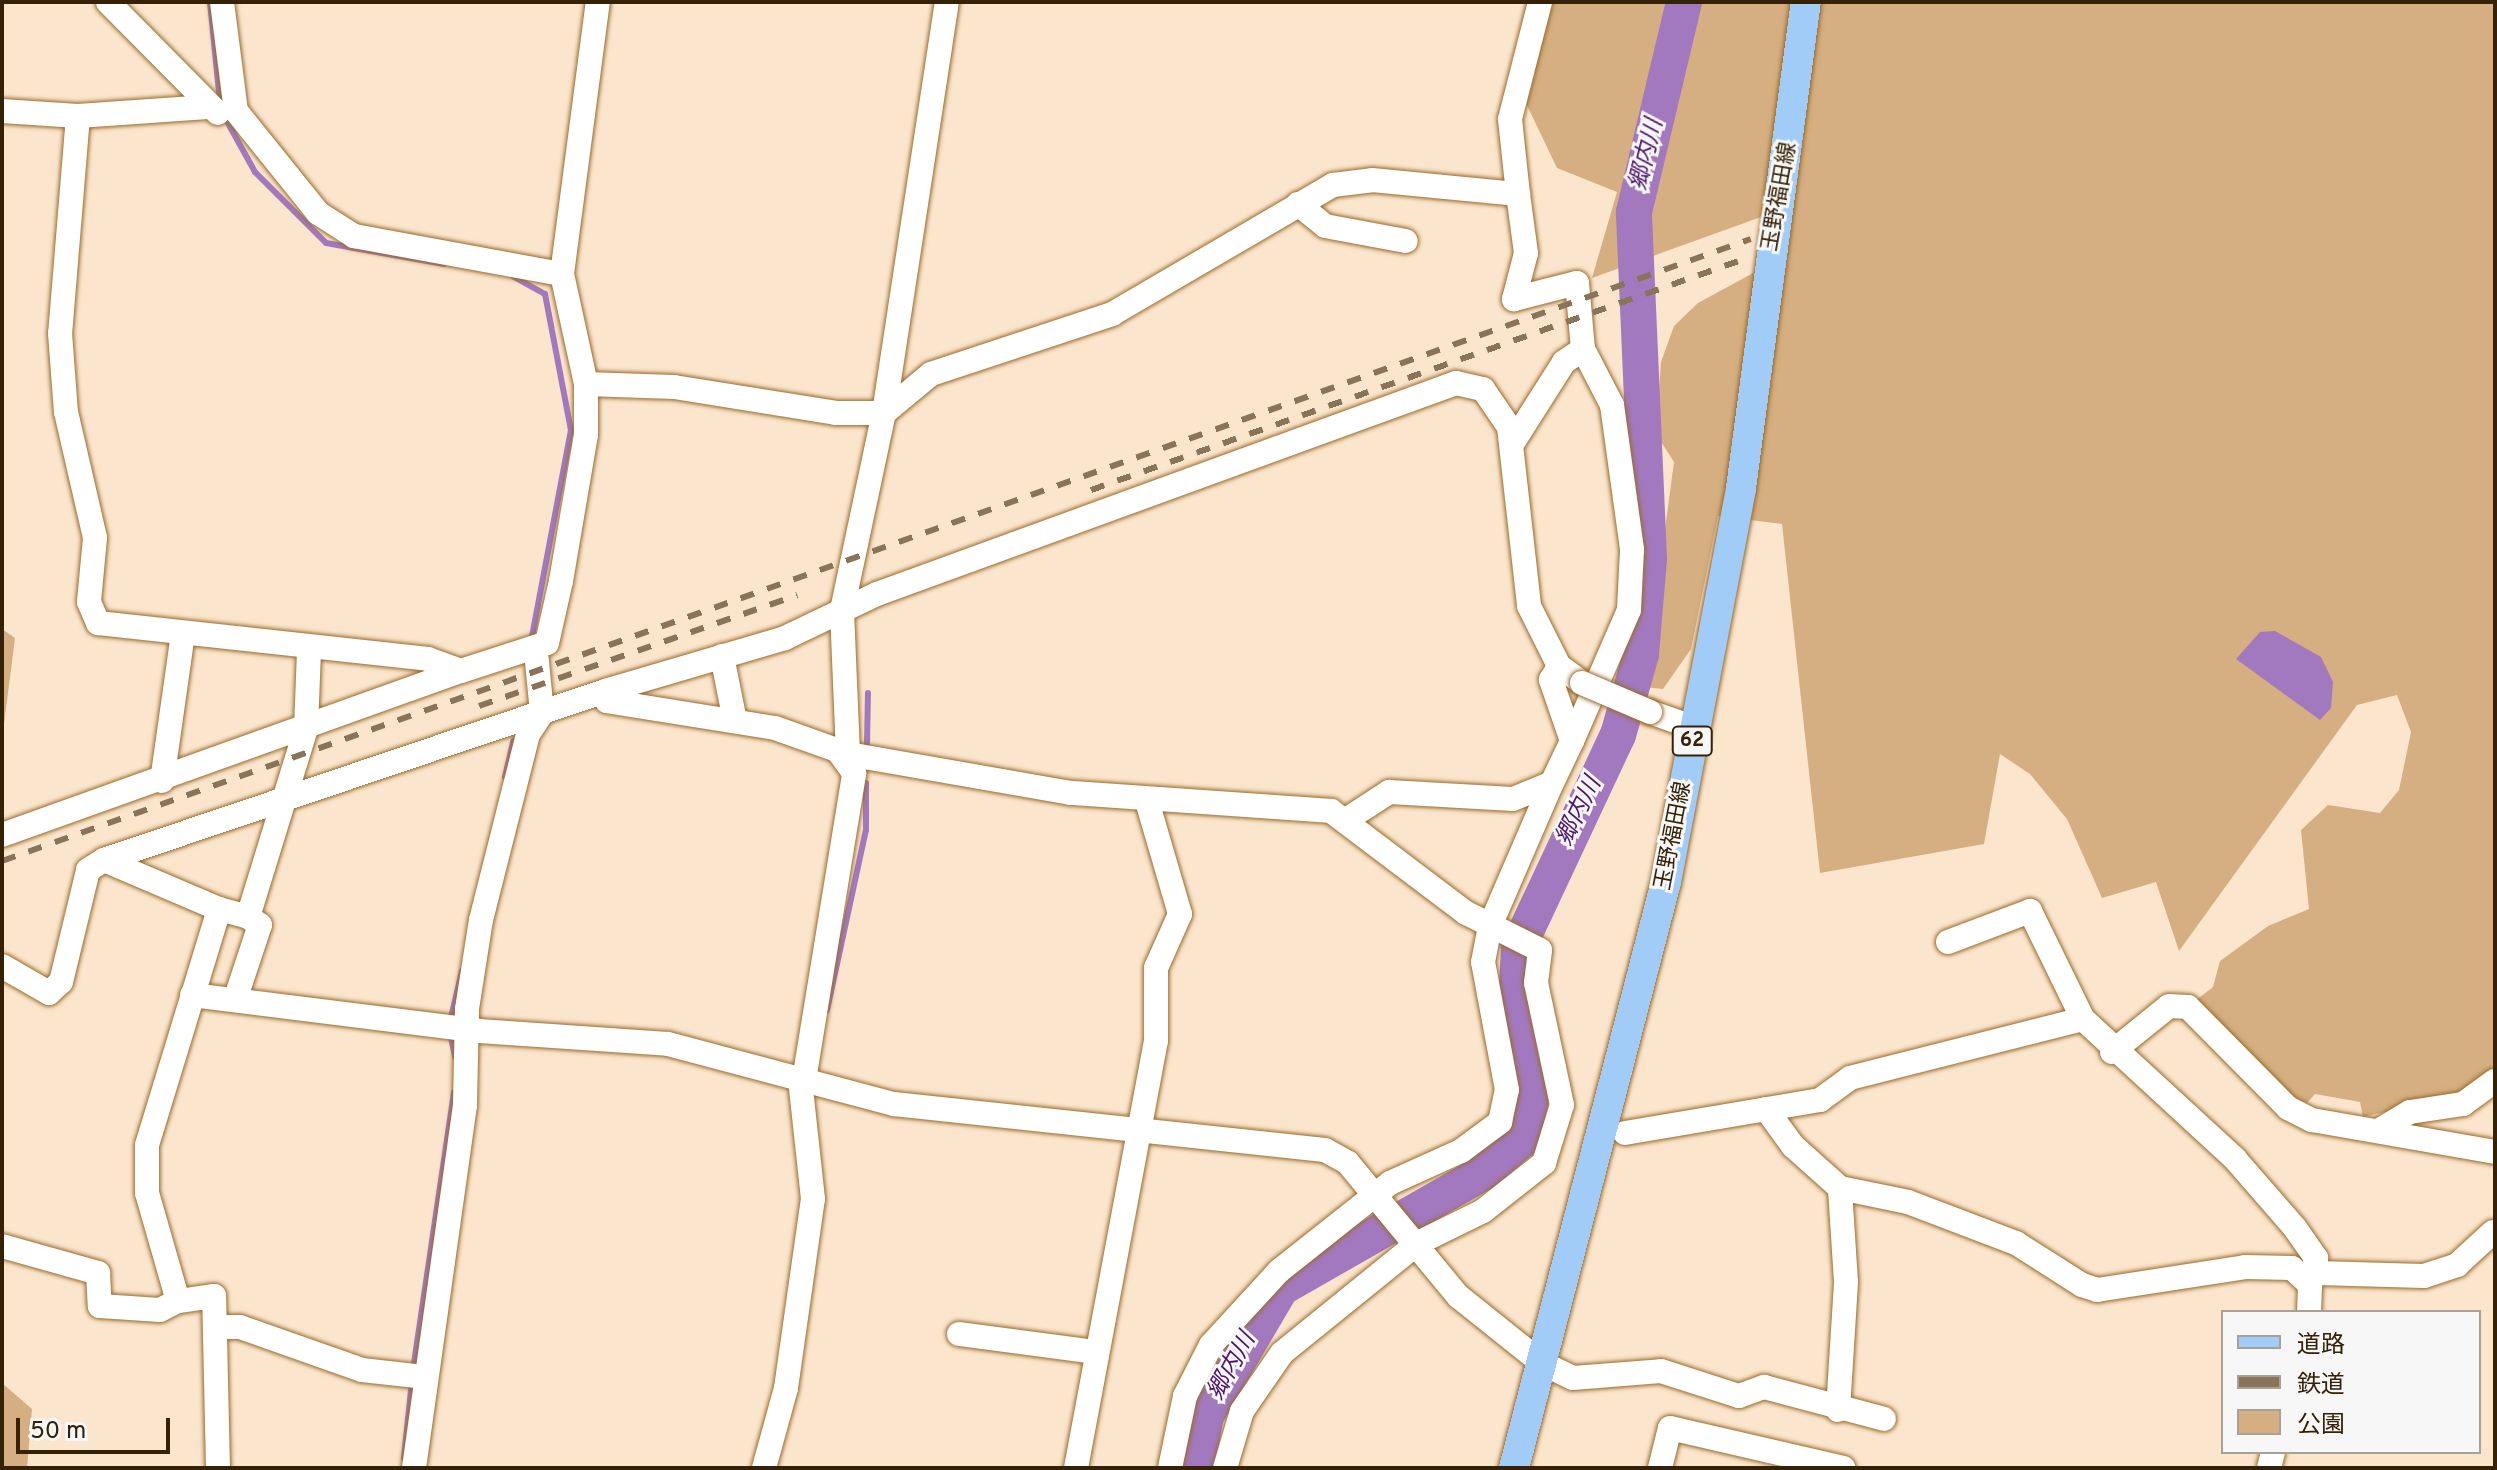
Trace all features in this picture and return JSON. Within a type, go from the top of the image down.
[{"type":"main road","name":"玉野福田線","points":[[1514,1468],[1666,882],[1741,488],[1806,2]]},
{"type":"street","points":[[108,2],[222,111],[318,213],[354,236],[562,274]]},
{"type":"street","points":[[222,2],[222,111]]},
{"type":"street","points":[[2,835],[162,781],[461,671],[536,652],[547,643],[586,435],[586,384],[562,274],[598,2]]},
{"type":"street","points":[[764,1468],[786,1388],[813,1199],[802,1080],[854,773],[842,752],[842,610],[884,413],[947,2]]},
{"type":"street","points":[[1170,1468],[1185,1396],[1211,1345],[1279,1271],[1380,1198],[1500,1122],[1507,1090],[1483,962],[1537,816],[1629,610],[1632,550],[1612,405],[1583,349],[1577,283],[1514,299],[1526,253],[1510,119],[1540,2]]},
{"type":"street","points":[[2,111],[78,116],[222,111]]},
{"type":"street","points":[[78,116],[60,333],[66,412],[95,538],[89,602],[105,626],[183,633],[309,651],[428,659],[461,671]]},
{"type":"street","points":[[586,384],[884,413],[931,374],[1112,314],[1333,185],[1372,180],[1518,194]]},
{"type":"street","points":[[1298,204],[1325,226],[1406,241]]},
{"type":"street","points":[[1512,444],[1564,362],[1583,349]]},
{"type":"street","points":[[2,966],[49,993],[61,982],[88,870],[104,860],[283,794],[722,656],[877,594],[1456,383],[1483,389],[1498,404],[1512,444],[1529,606],[1559,666],[1582,683],[1695,728]]},
{"type":"street","points":[[162,781],[183,633]]},
{"type":"street","points":[[248,917],[283,794],[306,729],[309,651]]},
{"type":"street","points":[[414,1468],[415,1376],[456,1026],[528,734],[542,713],[536,652]]},
{"type":"street","points":[[722,656],[735,721]]},
{"type":"street","points":[[1559,666],[1551,680],[1572,741]]},
{"type":"street","points":[[605,691],[607,701],[735,721],[842,752],[1147,801],[1331,811],[1349,818],[1368,845],[1494,927],[1534,947],[1569,1136],[1529,1179],[1415,1240],[1282,1353],[1242,1411],[1225,1468]]},
{"type":"street","points":[[1349,818],[1389,792],[1513,799],[1552,783]]},
{"type":"street","points":[[1513,799],[1537,816]]},
{"type":"street","points":[[1076,1468],[1156,1041],[1156,968],[1180,914],[1147,801]]},
{"type":"street","points":[[104,860],[219,909],[248,917],[260,925],[235,1000]]},
{"type":"street","points":[[178,1301],[147,1193],[147,1145],[219,909]]},
{"type":"street","points":[[1948,942],[2030,911],[2083,1019],[2112,1052],[2235,1159],[2295,1228],[2316,1258],[2309,1310]]},
{"type":"street","points":[[192,995],[456,1026],[668,1044],[894,1104],[1139,1125],[1325,1150],[1380,1198],[1458,1296],[1542,1363],[1573,1378],[1661,1371],[1739,1396],[1764,1387],[1838,1410],[1884,1419]]},
{"type":"street","points":[[2112,1052],[2169,1006],[2188,1007],[2288,1108],[2378,1131],[2495,1152]]},
{"type":"street","points":[[1625,1133],[1820,1100],[1850,1078],[2083,1019]]},
{"type":"street","points":[[2378,1131],[2410,1112],[2463,1104],[2495,1081]]},
{"type":"street","points":[[1766,1109],[1793,1146],[1840,1188],[1908,1202],[2016,1243],[2097,1290],[2245,1267],[2292,1268],[2313,1279],[2424,1276],[2457,1265],[2494,1233]]},
{"type":"street","points":[[1838,1410],[1846,1282],[1840,1188]]},
{"type":"street","points":[[2,1246],[98,1273],[100,1306],[160,1310],[178,1301],[214,1296],[220,1327],[218,1468]]},
{"type":"street","points":[[220,1327],[240,1327],[362,1370],[415,1376]]},
{"type":"street","points":[[959,1334],[1096,1352]]},
{"type":"street","points":[[1660,1468],[1670,1428],[1843,1468]]},
{"type":"green space","points":[[1553,2],[2495,2],[2495,1070],[2457,1095],[2363,1117],[2360,1102],[2315,1094],[2307,1103],[2293,1098],[2195,1001],[2213,987],[2220,961],[2268,926],[2309,909],[2301,830],[2328,805],[2380,813],[2399,790],[2411,732],[2397,695],[2357,705],[2179,951],[2156,882],[2102,898],[2067,819],[2030,774],[2000,754],[1984,844],[1820,873],[1782,524],[1718,516],[1691,649],[1663,689],[1644,687],[1674,462],[1656,434],[1661,362],[1674,326],[1698,303],[1755,272],[1761,217],[1592,278],[1617,192],[1557,168],[1524,99]]},
{"type":"green space","points":[[2,629],[15,638],[2,740]]},
{"type":"green space","points":[[2,1383],[32,1409],[27,1468],[2,1468]]},
{"type":"shaded area","points":[[2275,631],[2321,657],[2333,682],[2331,708],[2320,720],[2236,659],[2260,632]]},
{"type":"waterway","points":[[210,2],[220,102]]},
{"type":"waterway","name":"郷内川","points":[[1196,1468],[1206,1416],[1281,1288],[1484,1172],[1522,1140],[1532,1095],[1516,1005],[1519,946],[1618,735],[1641,654],[1649,559],[1634,212],[1684,2]]},
{"type":"waterway","points":[[224,116],[255,172],[326,243],[444,264]]},
{"type":"waterway","points":[[514,277],[545,294],[571,430],[531,641]]},
{"type":"waterway","points":[[867,744],[868,693]]},
{"type":"waterway","points":[[505,777],[513,741]]},
{"type":"waterway","points":[[827,1010],[866,830],[866,783]]},
{"type":"waterway","points":[[450,1022],[462,971]]},
{"type":"waterway","points":[[450,1033],[455,1057]]},
{"type":"waterway","points":[[413,1370],[454,1092]]},
{"type":"waterway","points":[[404,1458],[412,1381]]},
{"type":"railway","points":[[2,861],[1751,239]]},
{"type":"railway","points":[[1091,490],[1750,257]]},
{"type":"railway","points":[[479,706],[797,595]]}]
